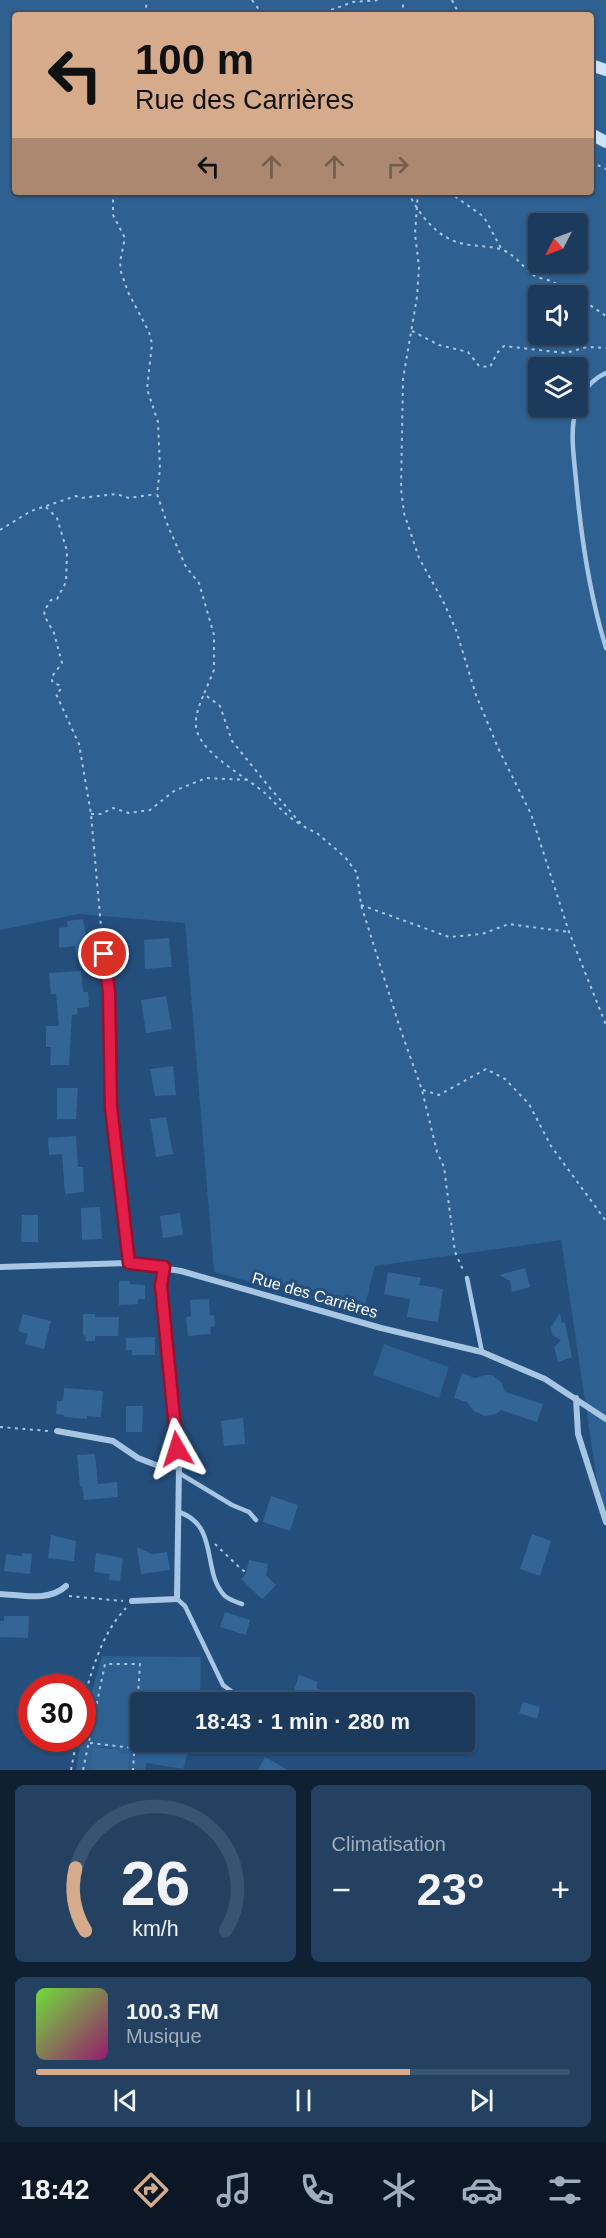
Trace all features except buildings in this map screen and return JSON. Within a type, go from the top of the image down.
[{"type":"street","points":[[102,935],[109,992],[114,1139],[129,1263]]},
{"type":"street","name":"Rue des Carrières","points":[[0,1267],[129,1263],[164,1267],[381,1328],[482,1352],[545,1379],[606,1419]]},
{"type":"street","points":[[132,1601],[177,1599],[179,1470],[161,1285],[164,1267]]},
{"type":"street","points":[[576,1398],[578,1434],[606,1522]]},
{"type":"street","points":[[57,1431],[113,1441],[138,1458],[179,1470]]},
{"type":"street","points":[[0,1594],[40,1596],[57,1594],[66,1586]]},
{"type":"lane","points":[[588,386],[606,373]]},
{"type":"lane","points":[[574,417],[572,441],[579,520],[596,615],[606,648]]},
{"type":"lane","points":[[467,1278],[482,1352]]},
{"type":"lane","points":[[179,1470],[232,1505],[249,1512],[256,1520]]},
{"type":"lane","points":[[179,1512],[187,1515],[205,1534],[213,1572],[223,1593],[227,1598],[242,1604]]},
{"type":"lane","points":[[177,1599],[185,1606],[223,1685],[232,1692]]},
{"type":"path","points":[[321,12],[345,7],[353,2],[381,0]]},
{"type":"path","points":[[113,195],[113,215],[125,238],[120,262],[121,272],[128,292],[149,332],[152,345],[147,389],[158,422],[160,469],[157,494],[186,567],[199,583],[214,635],[214,670],[197,711],[196,728],[202,741],[215,755],[265,794],[286,817],[318,834],[345,857],[357,873],[361,905],[399,1028],[422,1090],[436,1152],[444,1167],[454,1252],[467,1278]]},
{"type":"path","points":[[410,195],[429,223],[446,237],[463,244],[502,250],[517,258],[535,276],[558,285]]},
{"type":"path","points":[[418,195],[415,234],[419,267],[417,297],[403,379],[401,489],[404,513],[419,558],[456,630],[476,695],[499,750],[531,814],[569,932],[606,1025]]},
{"type":"path","points":[[454,195],[484,217],[502,250]]},
{"type":"path","points":[[588,304],[606,316]]},
{"type":"path","points":[[412,331],[440,345],[468,352],[479,366],[490,367],[497,353],[504,346],[565,353],[587,347],[606,348]]},
{"type":"path","points":[[0,530],[31,511],[76,496],[81,498],[116,494],[129,498],[157,494]]},
{"type":"path","points":[[46,507],[57,518],[67,551],[66,582],[57,599],[51,600],[44,611],[54,633],[62,663],[51,678],[53,683],[59,685],[61,689],[56,694],[79,744],[91,814],[102,935]]},
{"type":"path","points":[[204,694],[220,706],[232,741],[303,826]]},
{"type":"path","points":[[91,814],[101,814],[113,808],[129,813],[150,810],[174,791],[206,778],[248,780]]},
{"type":"path","points":[[361,905],[449,937],[482,934],[509,924],[569,932]]},
{"type":"path","points":[[422,1090],[439,1095],[486,1069],[505,1079],[530,1104],[551,1146],[606,1221]]},
{"type":"path","points":[[0,1427],[57,1431]]},
{"type":"path","points":[[205,1534],[246,1572]]},
{"type":"path","points":[[57,1594],[132,1601]]},
{"type":"path","points":[[92,1674],[101,1646],[112,1625],[132,1601]]},
{"type":"path","points":[[96,1701],[105,1664],[140,1664],[138,1692]]},
{"type":"path","points":[[96,1744],[130,1748]]},
{"type":"path","points":[[71,1770],[74,1752]]},
{"type":"path","points":[[83,1770],[88,1752]]},
{"type":"path","points":[[133,1770],[134,1752]]},
{"type":"shaded area","points":[[0,0],[606,0],[606,1522],[601,1508],[561,1240],[375,1266],[363,1313],[214,1272],[185,923],[79,914],[0,930]]},
{"type":"shaded area","points":[[384,1344],[449,1367],[439,1398],[373,1375]]},
{"type":"shaded area","points":[[102,1656],[201,1657],[200,1692],[130,1692],[130,1752],[188,1752],[183,1769],[147,1763],[145,1770],[128,1770],[130,1754],[117,1752],[116,1748],[96,1747],[96,1677]]},
{"type":"shaded area","points":[[79,1752],[92,1752],[89,1770],[76,1770]]},
{"type":"route","points":[[104,954],[109,992],[111,1107],[129,1263],[164,1267],[161,1285],[177,1449]]}]
